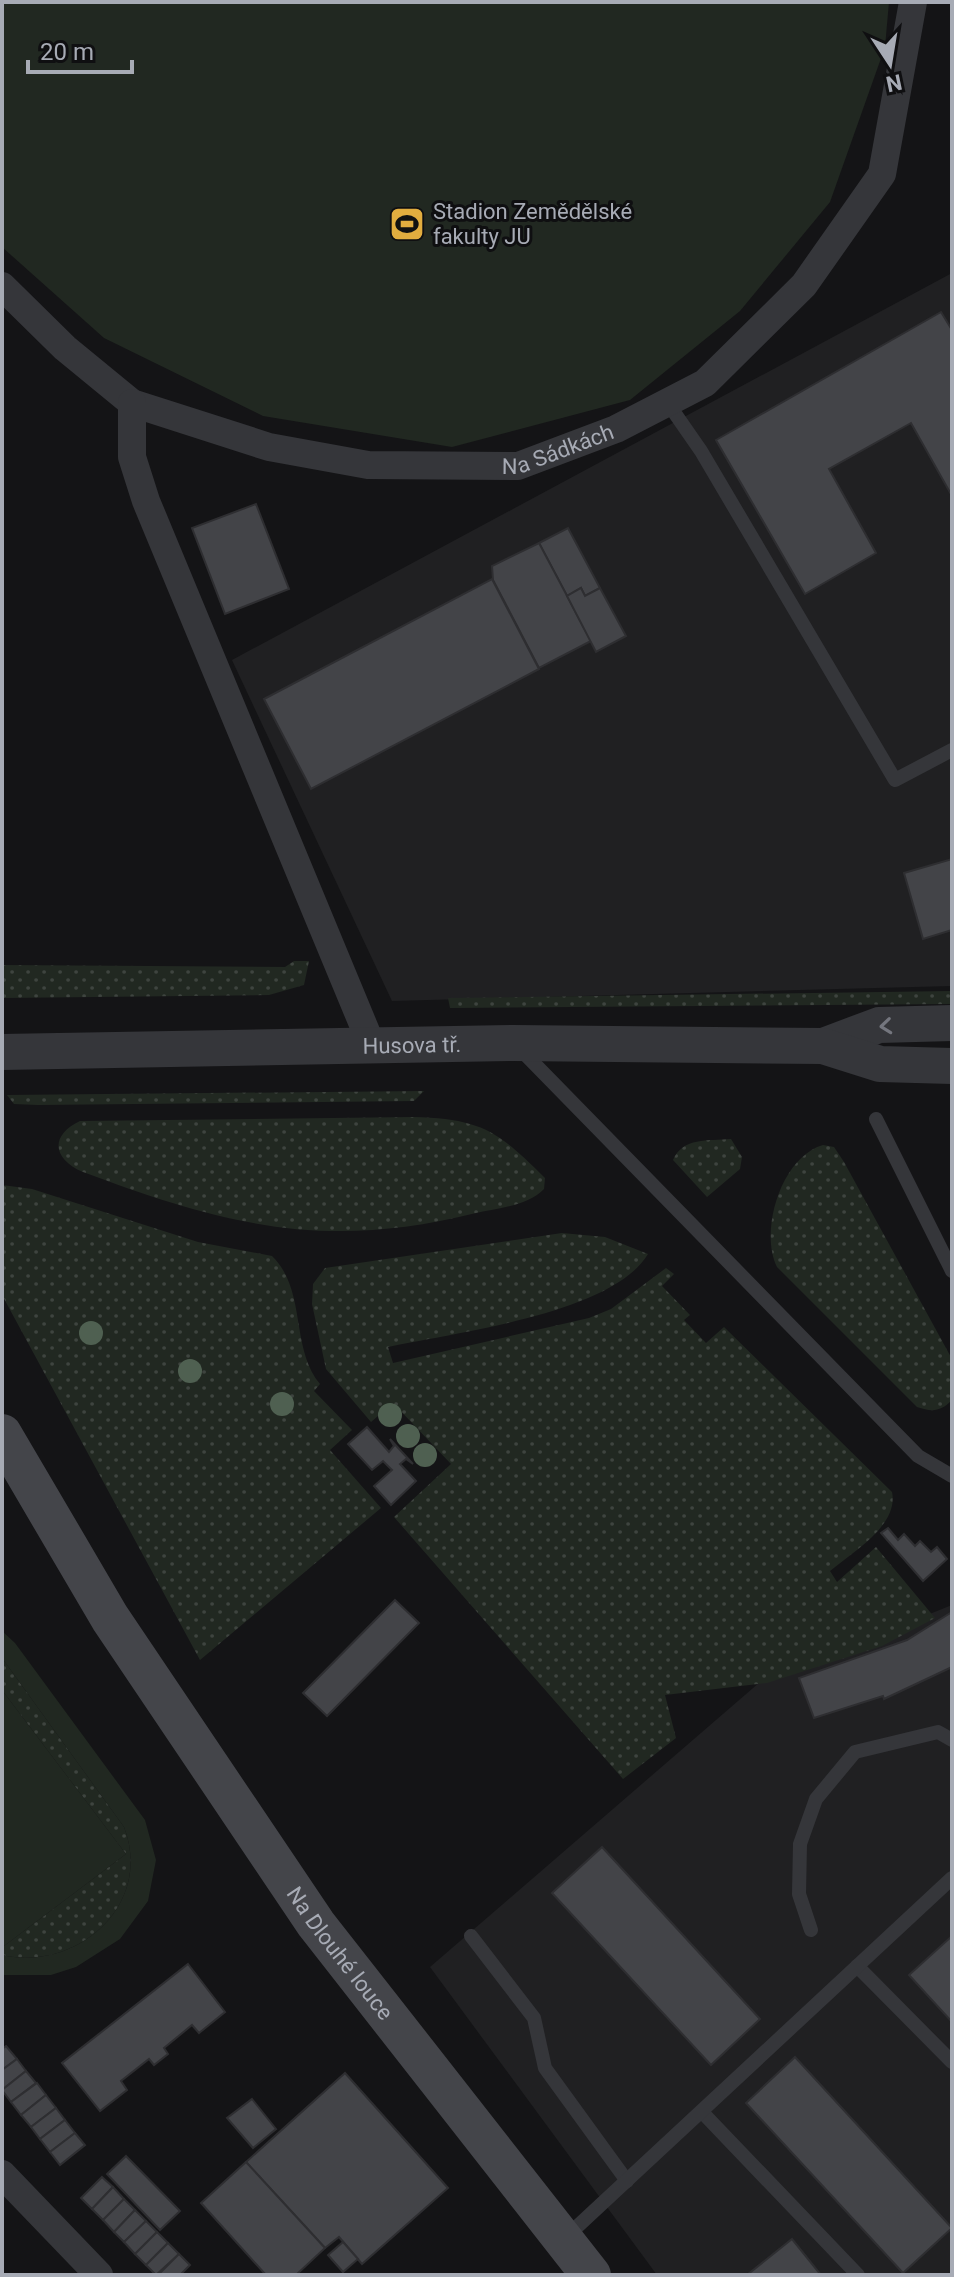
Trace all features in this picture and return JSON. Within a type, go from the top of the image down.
[{"type":"main road","name":"Na Dlouhé louce","points":[[2,1434],[110,1618],[316,1924],[591,2275]]},
{"type":"street","name":"Na Sádkách","points":[[2,286],[65,348],[132,403],[269,447],[368,465],[518,466],[616,429],[705,383],[804,285],[882,174],[913,2]]},
{"type":"street","points":[[132,403],[132,457],[146,501],[372,1046]]},
{"type":"street","name":"Husova tř.","points":[[823,1046],[879,1025],[952,1023]]},
{"type":"street","name":"Husova tř.","points":[[2,1052],[514,1043],[823,1046],[880,1064],[952,1066]]},
{"type":"street","points":[[2,2174],[99,2275]]},
{"type":"lane","points":[[667,402],[701,451],[895,780],[946,753]]},
{"type":"lane","points":[[514,1043],[594,1120],[918,1456],[952,1476]]},
{"type":"lane","points":[[876,1119],[952,1271]]},
{"type":"lane","points":[[811,1930],[799,1894],[800,1844],[816,1799],[855,1752],[938,1732],[952,1740]]},
{"type":"lane","points":[[563,2240],[952,1878]]},
{"type":"lane","points":[[471,1936],[534,2018],[545,2068],[627,2181]]},
{"type":"lane","points":[[857,1966],[952,2062]]},
{"type":"lane","points":[[702,2112],[858,2275]]},
{"type":"shaded area","name":"Stadion Zemědělské fakulty JU","points":[[2,2],[889,2],[885,47],[830,202],[740,311],[630,400],[452,447],[263,416],[104,338],[2,247]]},
{"type":"shaded area","points":[[952,273],[952,986],[392,1001],[232,660]]},
{"type":"shaded area","points":[[294,961],[309,961],[304,985],[269,995],[2,998],[2,965],[285,967]]},
{"type":"shaded area","points":[[952,991],[952,1004],[450,1008],[448,998]]},
{"type":"shaded area","points":[[424,1091],[414,1101],[38,1105],[14,1104],[7,1095]]},
{"type":"shaded area","points":[[413,1117],[456,1121],[486,1130],[514,1148],[545,1178],[544,1189],[512,1206],[422,1224],[323,1231],[276,1227],[230,1218],[134,1191],[73,1167],[59,1147],[63,1133],[80,1121]]},
{"type":"shaded area","points":[[731,1139],[742,1157],[740,1169],[707,1197],[673,1160],[683,1147],[690,1144]]},
{"type":"shaded area","points":[[823,1145],[834,1147],[844,1162],[952,1359],[952,1400],[940,1409],[917,1407],[777,1267],[771,1234],[778,1197],[785,1179],[796,1164],[808,1152]]},
{"type":"shaded area","points":[[2,1185],[32,1189],[198,1242],[272,1256],[290,1285],[305,1354],[320,1384],[314,1391],[352,1430],[330,1450],[381,1508],[200,1660],[2,1295]]},
{"type":"shaded area","points":[[562,1233],[605,1237],[648,1254],[629,1275],[602,1292],[530,1317],[388,1347],[393,1363],[589,1318],[611,1309],[666,1268],[674,1274],[662,1286],[690,1315],[684,1320],[706,1343],[724,1327],[892,1492],[892,1504],[882,1526],[830,1571],[837,1582],[876,1547],[935,1618],[882,1646],[767,1683],[665,1695],[676,1738],[623,1779],[394,1517],[451,1464],[393,1403],[371,1422],[326,1369],[312,1304],[313,1284],[325,1268]]},
{"type":"shaded area","points":[[952,1605],[952,2275],[657,2275],[430,1967],[760,1682]]},
{"type":"shaded area","points":[[2,1631],[15,1643],[145,1820],[156,1860],[148,1901],[120,1939],[76,1967],[51,1975],[2,1975],[2,1955],[30,1958],[57,1953],[81,1943],[102,1927],[118,1906],[128,1882],[130,1856],[124,1827],[2,1658]]},
{"type":"shaded area","points":[[2,1658],[124,1827],[130,1856],[128,1882],[118,1906],[102,1927],[81,1943],[57,1953],[30,1958],[2,1955],[2,1943],[4,1946],[126,1854],[2,1690]]},
{"type":"shaded area","points":[[2,1690],[126,1854],[4,1946],[2,1943]]},
{"type":"building","points":[[941,312],[952,330],[952,496],[911,423],[829,469],[876,553],[805,594],[716,440]]},
{"type":"building","points":[[256,504],[289,589],[225,614],[192,528]]},
{"type":"building","points":[[568,528],[600,588],[585,596],[581,588],[567,596],[539,543]]},
{"type":"building","points":[[539,543],[591,641],[539,668],[493,580],[492,566]]},
{"type":"building","points":[[492,579],[539,669],[311,789],[264,699]]},
{"type":"building","points":[[581,588],[585,596],[600,588],[626,636],[596,652],[567,596]]},
{"type":"building","points":[[952,859],[952,930],[923,939],[904,873]]},
{"type":"building","points":[[367,1427],[389,1452],[394,1446],[390,1439],[413,1464],[406,1459],[400,1464],[416,1481],[391,1505],[374,1486],[392,1470],[383,1461],[372,1470],[348,1444]]},
{"type":"building","points":[[888,1528],[898,1540],[904,1534],[915,1546],[920,1541],[931,1552],[937,1547],[947,1559],[923,1581],[881,1533]]},
{"type":"building","points":[[395,1600],[419,1623],[327,1716],[303,1693]]},
{"type":"building","points":[[952,1612],[952,1667],[884,1699],[883,1696],[814,1718],[799,1678],[907,1640]]},
{"type":"building","points":[[602,1847],[760,2019],[711,2065],[552,1893]]},
{"type":"building","points":[[952,1936],[952,2022],[909,1975]]},
{"type":"building","points":[[188,1964],[225,2012],[199,2033],[192,2025],[164,2048],[168,2054],[154,2065],[149,2059],[121,2081],[127,2090],[100,2111],[62,2063]]},
{"type":"building","points":[[6,2046],[17,2059],[2,2070],[2,2049]]},
{"type":"building","points":[[795,2057],[952,2228],[903,2273],[746,2103]]},
{"type":"building","points":[[17,2059],[26,2071],[2,2090],[2,2070]]},
{"type":"building","points":[[26,2071],[36,2083],[11,2102],[2,2090]]},
{"type":"building","points":[[345,2073],[448,2188],[362,2264],[339,2237],[325,2248],[246,2162]]},
{"type":"building","points":[[37,2083],[46,2095],[21,2115],[11,2102]]},
{"type":"building","points":[[46,2095],[56,2108],[31,2127],[21,2115]]},
{"type":"building","points":[[252,2099],[276,2129],[253,2148],[227,2118]]},
{"type":"building","points":[[56,2108],[65,2120],[40,2139],[31,2127]]},
{"type":"building","points":[[65,2120],[75,2133],[50,2152],[40,2139]]},
{"type":"building","points":[[75,2133],[85,2145],[60,2165],[50,2152]]},
{"type":"building","points":[[126,2156],[180,2211],[160,2230],[107,2174]]},
{"type":"building","points":[[246,2162],[325,2248],[296,2275],[266,2275],[201,2203]]},
{"type":"building","points":[[102,2177],[113,2187],[92,2209],[81,2198]]},
{"type":"building","points":[[113,2187],[124,2199],[103,2220],[92,2209]]},
{"type":"building","points":[[124,2199],[135,2210],[114,2232],[103,2220]]},
{"type":"building","points":[[135,2210],[146,2221],[124,2242],[114,2232]]},
{"type":"building","points":[[146,2221],[157,2232],[135,2254],[124,2242]]},
{"type":"building","points":[[157,2232],[168,2243],[146,2265],[135,2254]]},
{"type":"building","points":[[792,2239],[821,2275],[747,2275]]},
{"type":"building","points":[[343,2242],[358,2259],[343,2272],[328,2255]]},
{"type":"building","points":[[168,2243],[179,2254],[156,2275],[146,2265]]},
{"type":"building","points":[[179,2254],[190,2265],[180,2275],[158,2275]]},
{"type":"place","name":"Stadion Zemědělské fakulty JU","points":[[407,224]]}]
